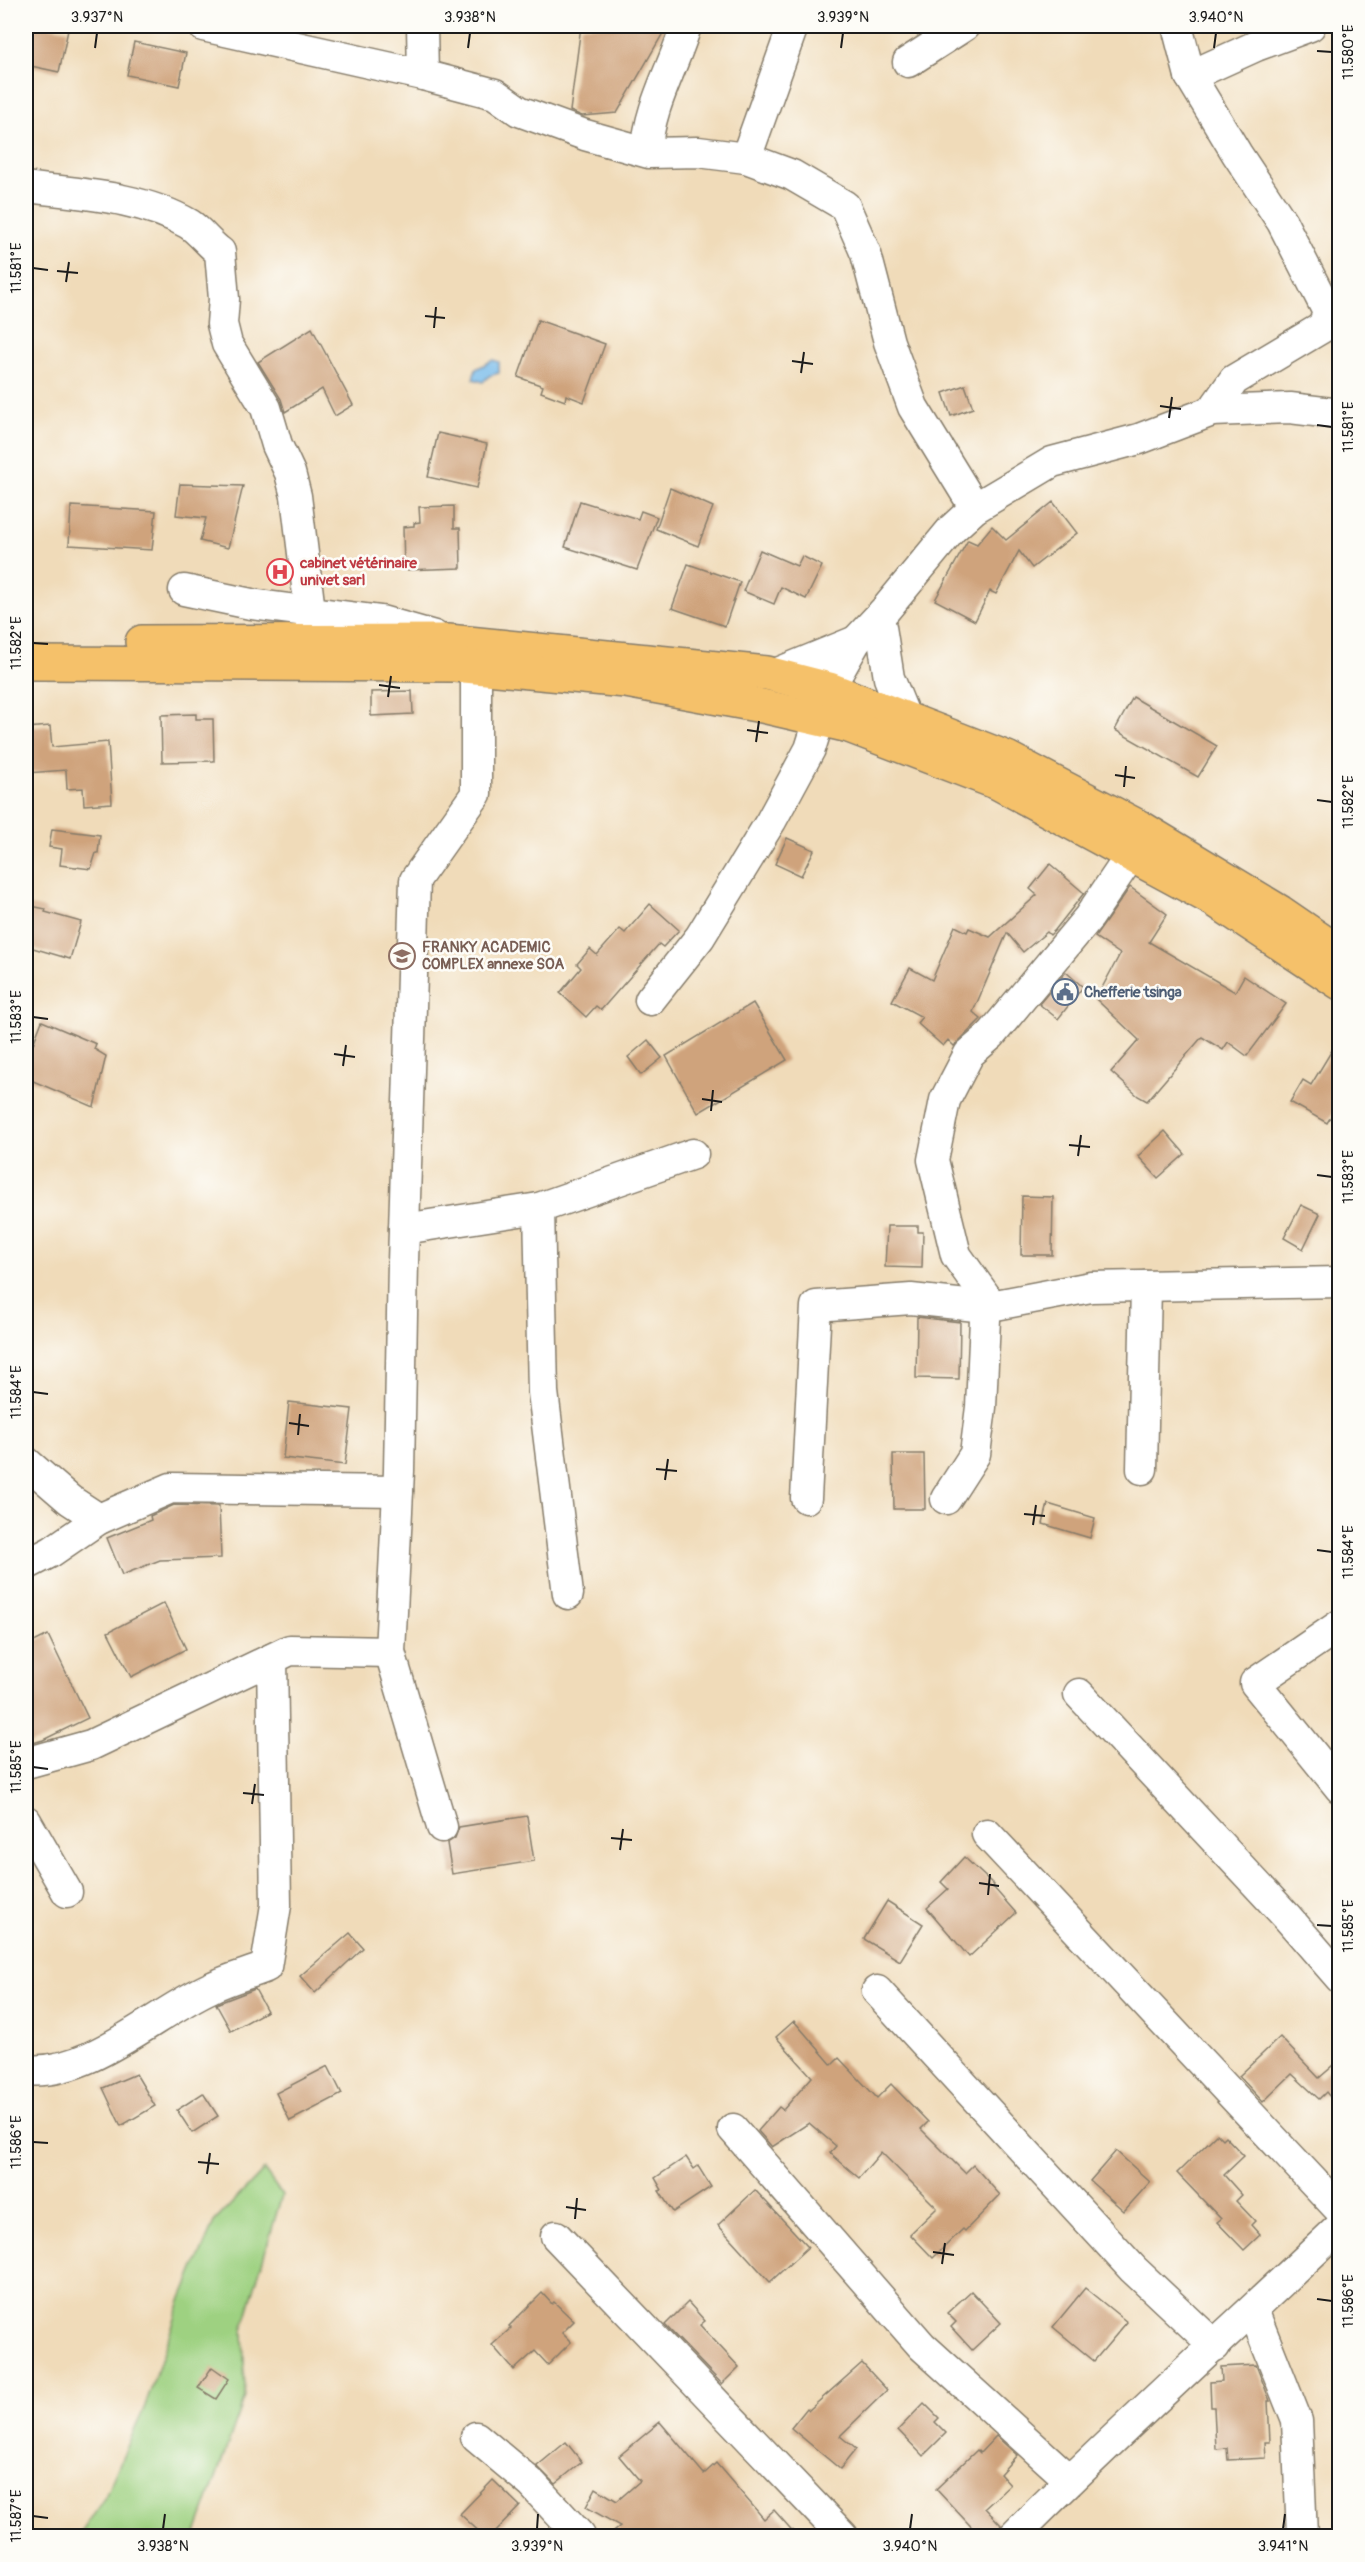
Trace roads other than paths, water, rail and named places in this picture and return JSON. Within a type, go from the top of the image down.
[{"type":"main road","points":[[26,643],[448,641],[628,657],[773,675],[829,715],[998,783],[1216,901],[1340,983]]},
{"type":"main road","points":[[26,663],[476,667],[626,681],[762,706],[829,715],[905,717],[1007,758],[1143,829],[1280,912],[1340,953]]},
{"type":"street","points":[[203,26],[423,75],[495,94],[519,111],[585,135],[647,151],[698,152],[746,158],[792,175],[845,206],[866,254],[889,342],[913,407],[975,508]]},
{"type":"street","points":[[422,26],[423,75]]},
{"type":"street","points":[[647,151],[655,106],[676,57],[686,26]]},
{"type":"street","points":[[746,158],[793,26]]},
{"type":"street","points":[[909,62],[964,26]]},
{"type":"street","points":[[1177,26],[1190,76],[1237,154],[1282,222],[1328,312],[1323,327],[1234,380],[1212,411]]},
{"type":"street","points":[[1190,76],[1301,27]]},
{"type":"street","points":[[26,186],[129,202],[166,214],[190,225],[220,252],[224,299],[222,324],[227,344],[266,408],[277,445],[290,473],[296,496],[310,611]]},
{"type":"street","points":[[650,1000],[700,937],[771,821],[874,626],[952,529],[975,508],[1052,462],[1139,439],[1212,411],[1290,408],[1340,414]]},
{"type":"street","points":[[184,590],[251,604],[381,621],[448,641]]},
{"type":"street","points":[[773,675],[874,626]]},
{"type":"street","points":[[874,626],[889,678],[905,717]]},
{"type":"street","points":[[442,1827],[390,1652],[398,1491],[415,880],[476,794],[476,667]]},
{"type":"street","points":[[946,1499],[975,1454],[981,1407],[986,1297],[956,1255],[933,1160],[945,1100],[969,1054],[991,1035],[1089,916],[1131,855]]},
{"type":"street","points":[[404,1229],[539,1208],[693,1154]]},
{"type":"street","points":[[539,1208],[543,1392],[568,1594]]},
{"type":"street","points":[[806,1498],[816,1306],[911,1299],[985,1307],[1091,1287],[1340,1282]]},
{"type":"street","points":[[1142,1469],[1146,1286]]},
{"type":"street","points":[[26,1462],[70,1500],[99,1519]]},
{"type":"street","points":[[26,1565],[51,1552],[99,1519],[171,1488],[398,1491]]},
{"type":"street","points":[[1340,1625],[1255,1683],[1340,1788]]},
{"type":"street","points":[[26,1763],[91,1745],[290,1650],[390,1652]]},
{"type":"street","points":[[26,2070],[35,2071],[85,2060],[209,1988],[266,1967],[276,1905],[272,1659]]},
{"type":"street","points":[[1079,1694],[1288,1918],[1340,1978]]},
{"type":"street","points":[[26,1821],[67,1892]]},
{"type":"street","points":[[987,1834],[1340,2210]]},
{"type":"street","points":[[877,1991],[1133,2269],[1215,2346]]},
{"type":"street","points":[[733,2129],[922,2346],[1070,2480]]},
{"type":"street","points":[[1014,2536],[1070,2480],[1340,2227]]},
{"type":"street","points":[[556,2236],[843,2536]]},
{"type":"street","points":[[1253,2310],[1297,2421],[1302,2536]]},
{"type":"street","points":[[476,2438],[532,2484],[579,2536]]},
{"type":"water","points":[[493,360],[499,362],[499,373],[489,376],[483,382],[473,379],[476,369]]},
{"type":"place","name":"cabinet vétérinaire univet sarl","points":[[280,572]]},
{"type":"place","name":"FRANKY ACADEMIC COMPLEX annexe SOA","points":[[402,956]]},
{"type":"place","name":"Chefferie tsinga","points":[[1065,992]]}]
